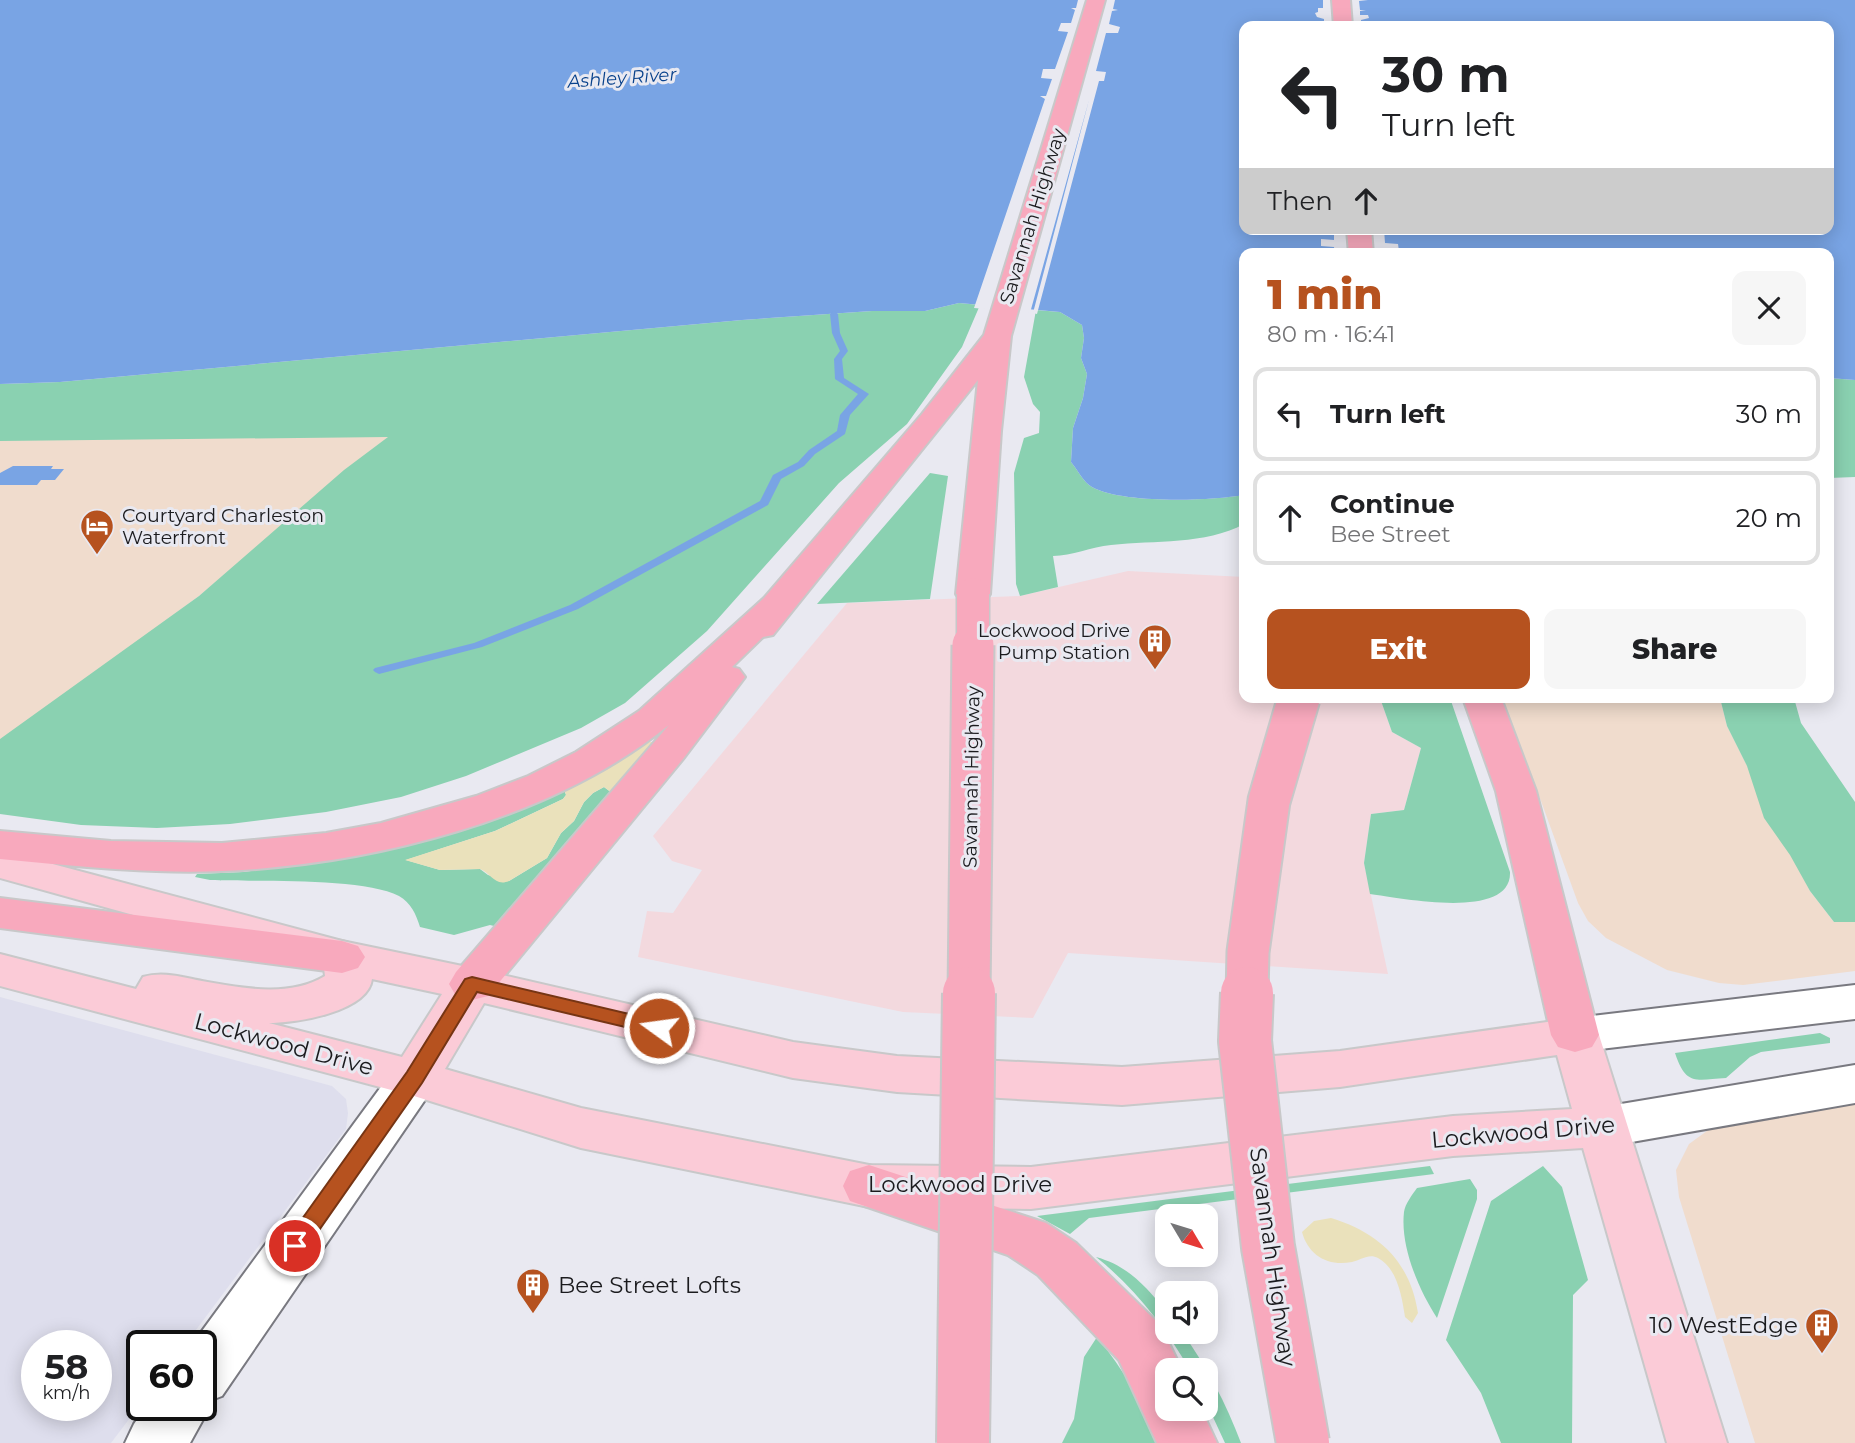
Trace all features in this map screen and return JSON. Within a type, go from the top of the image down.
[{"type":"highway","name":"Savannah Highway","points":[[962,1443],[967,1259],[974,594],[986,431],[998,331],[1096,0]]},
{"type":"highway","points":[[1341,0],[1343,21]]},
{"type":"highway","points":[[472,984],[669,751],[730,672],[775,606],[932,420],[998,331]]},
{"type":"highway","points":[[0,845],[157,857],[225,857],[317,848],[413,828],[490,805],[592,759],[633,734],[666,708],[775,606]]},
{"type":"highway","name":"Savannah Highway","points":[[1298,703],[1269,802],[1248,952],[1245,1041],[1268,1247],[1303,1443]]},
{"type":"highway","points":[[1484,703],[1516,792],[1575,1035]]},
{"type":"highway","points":[[0,913],[342,957]]},
{"type":"highway","points":[[869,1186],[1027,1239],[1057,1259],[1140,1343],[1155,1375]]},
{"type":"highway","points":[[1177,1421],[1187,1443]]},
{"type":"main road","points":[[0,864],[342,957],[472,984],[793,1060],[897,1074],[1122,1086],[1340,1069],[1575,1035],[1854,1004]]},
{"type":"main road","points":[[0,963],[257,1005],[294,1006],[313,1004],[349,983],[348,970],[342,957]]},
{"type":"main road","name":"Lockwood Drive","points":[[0,970],[414,1078],[581,1128],[869,1186],[1031,1188],[1453,1136],[1603,1127],[1855,1084]]},
{"type":"main road","points":[[217,1355],[414,1078],[472,984]]},
{"type":"main road","points":[[1575,1035],[1697,1443]]},
{"type":"main road","points":[[155,1443],[171,1421]]},
{"type":"shaded area","points":[[0,434],[389,437],[199,596],[0,743]]},
{"type":"shaded area","points":[[1128,571],[1239,577],[1239,703],[1382,703],[1392,732],[1421,748],[1404,810],[1371,814],[1364,863],[1388,974],[1068,953],[1033,1018],[903,1012],[638,957],[647,911],[673,913],[702,870],[672,861],[653,836],[847,603],[1020,596]]},
{"type":"shaded area","points":[[1500,703],[1721,703],[1727,726],[1810,891],[1834,922],[1855,922],[1855,971],[1743,985],[1719,983],[1667,970],[1606,938],[1588,921],[1578,903],[1541,801]]},
{"type":"shaded area","points":[[0,997],[332,1086],[346,1099],[346,1129],[196,1330],[126,1330],[128,1421],[111,1443],[0,1443]]},
{"type":"shaded area","points":[[1855,1104],[1855,1443],[1755,1443],[1679,1197],[1676,1170],[1689,1144],[1711,1128],[1735,1120]]},
{"type":"green space","points":[[959,303],[980,305],[962,347],[907,424],[839,483],[707,631],[625,703],[581,728],[466,776],[401,797],[326,812],[230,824],[157,828],[81,825],[0,814],[0,739],[199,596],[344,470],[388,437],[0,441],[0,384],[60,382],[742,320],[872,311],[925,311]]},
{"type":"green space","points":[[1036,310],[1060,312],[1082,325],[1084,338],[1081,358],[1087,374],[1083,398],[1073,428],[1071,462],[1086,482],[1106,492],[1144,499],[1189,500],[1239,496],[1239,526],[1196,539],[1111,545],[1053,556],[1058,587],[1020,596],[1016,584],[1014,473],[1024,438],[1039,433],[1040,412],[1033,404],[1024,377]]},
{"type":"green space","points":[[1834,378],[1855,380],[1855,477],[1834,478]]},
{"type":"green space","points":[[930,473],[948,476],[930,599],[817,604]]},
{"type":"green space","points":[[1382,703],[1452,703],[1510,872],[1506,887],[1493,897],[1475,902],[1452,903],[1370,894],[1364,863],[1371,814],[1404,810],[1421,748],[1392,732]]},
{"type":"green space","points":[[1721,703],[1795,703],[1801,723],[1855,802],[1855,922],[1834,922],[1810,891],[1790,855],[1764,818],[1747,766],[1727,726]]},
{"type":"green space","points":[[604,787],[612,793],[506,929],[490,925],[454,935],[420,927],[412,909],[399,896],[361,886],[210,880],[195,877],[197,874],[244,872],[339,858],[564,789],[566,795],[563,799],[495,831],[406,860],[440,870],[480,869],[488,875],[509,881],[547,858],[561,833],[574,821],[584,802]]},
{"type":"green space","points":[[1820,1033],[1830,1038],[1830,1043],[1761,1052],[1750,1057],[1726,1078],[1693,1079],[1683,1071],[1675,1053]]},
{"type":"green space","points":[[1430,1166],[1434,1174],[1199,1204],[1155,1204],[1155,1210],[1089,1218],[1070,1234],[1037,1216]]},
{"type":"green space","points":[[1543,1166],[1562,1187],[1588,1280],[1573,1295],[1572,1443],[1501,1443],[1481,1393],[1446,1340],[1491,1201]]},
{"type":"green space","points":[[1470,1179],[1477,1190],[1477,1199],[1437,1318],[1412,1268],[1405,1239],[1405,1209],[1417,1188]]},
{"type":"green space","points":[[1096,1257],[1118,1266],[1144,1286],[1155,1298],[1155,1319],[1124,1282]]},
{"type":"green space","points":[[1097,1337],[1132,1388],[1160,1443],[1062,1443],[1074,1419],[1084,1357]]},
{"type":"green space","points":[[1173,1344],[1190,1344],[1200,1358],[1182,1358]]},
{"type":"green space","points":[[1218,1392],[1241,1443],[1225,1443],[1215,1421],[1218,1421]]},
{"type":"sand","points":[[648,742],[653,742],[612,793],[604,787],[584,802],[574,821],[561,833],[547,858],[509,881],[497,881],[480,869],[440,870],[405,860],[495,831],[563,799],[566,795],[564,789]]},
{"type":"sand","points":[[1331,1218],[1378,1241],[1400,1264],[1414,1295],[1418,1313],[1412,1323],[1405,1317],[1398,1284],[1385,1263],[1371,1256],[1352,1262],[1335,1263],[1320,1258],[1309,1247],[1302,1232],[1314,1221]]},
{"type":"water","name":"Ashley River","points":[[0,0],[1855,0],[1855,380],[1834,378],[1834,248],[1239,248],[1239,496],[1229,497],[1145,499],[1106,492],[1086,482],[1071,462],[1073,428],[1083,398],[1087,374],[1081,358],[1084,338],[1082,325],[1060,312],[959,303],[925,311],[872,311],[742,320],[60,382],[0,384]]},
{"type":"water","points":[[13,466],[53,466],[51,469],[64,469],[55,480],[41,480],[37,485],[0,485],[0,473]]},
{"type":"pier","points":[[1078,0],[1115,0],[1113,9],[1118,10],[1112,11],[1109,24],[1120,27],[1118,33],[1106,33],[1096,71],[1106,72],[1104,81],[1099,81],[1037,314],[1033,313],[1089,100],[1030,313],[974,308],[1045,99],[1040,96],[1046,96],[1052,79],[1041,78],[1043,69],[1055,69],[1068,32],[1058,31],[1061,23],[1071,23],[1075,10],[1071,8],[1076,8]]},
{"type":"pier","points":[[1323,0],[1368,0],[1359,1],[1360,10],[1366,11],[1360,11],[1360,15],[1368,15],[1369,18],[1361,21],[1324,21],[1315,13],[1318,8],[1323,8]]},
{"type":"pier","points":[[1334,235],[1384,235],[1385,243],[1398,244],[1399,248],[1321,246],[1321,239],[1334,240]]},
{"type":"waterway","points":[[379,670],[478,645],[574,607],[764,503],[777,477],[801,464],[812,452],[842,432],[845,415],[864,394],[840,379],[838,359],[844,351],[836,333],[834,314]]},
{"type":"place","name":"Courtyard Charleston Waterfront","points":[[97,556]]},
{"type":"place","name":"Lockwood Drive Pump Station","points":[[1155,671]]},
{"type":"place","name":"Bee Street Lofts","points":[[533,1315]]},
{"type":"place","name":"10 WestEdge","points":[[1822,1355]]},
{"type":"route","points":[[295,1246],[414,1078],[472,984],[659,1028]]}]
